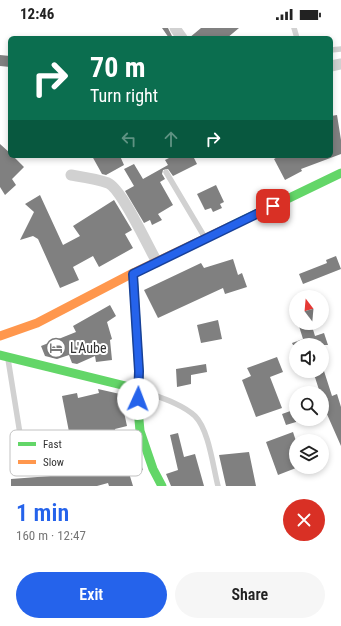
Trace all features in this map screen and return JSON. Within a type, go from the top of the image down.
[{"type":"main road","points":[[0,336],[37,323],[205,238],[341,173]]},
{"type":"main road","points":[[133,274],[139,371],[138,389],[140,430]]},
{"type":"main road","points":[[4,356],[138,389]]},
{"type":"main road","points":[[142,437],[153,470],[162,486]]},
{"type":"street","points":[[71,175],[108,183],[114,187],[157,262]]},
{"type":"lane","points":[[166,172],[205,238]]},
{"type":"lane","points":[[4,356],[18,430]]},
{"type":"lane","points":[[138,389],[182,407],[195,416],[204,428],[218,486]]},
{"type":"building","points":[[162,28],[168,28],[172,36],[168,36]]},
{"type":"building","points":[[201,28],[239,28],[229,36],[191,36]]},
{"type":"building","points":[[0,55],[8,56],[8,67],[0,66]]},
{"type":"building","points":[[337,115],[341,140],[341,154],[333,157],[333,116]]},
{"type":"building","points":[[0,144],[8,151],[8,158],[15,158],[24,167],[12,179],[16,185],[5,195],[0,187]]},
{"type":"building","points":[[93,158],[121,158],[124,165],[106,175],[102,174]]},
{"type":"building","points":[[169,158],[194,158],[197,164],[173,176],[168,169],[163,170],[162,174],[165,179],[160,182],[173,205],[158,214],[162,220],[152,225],[150,220],[144,223],[125,191],[134,186],[124,169],[134,164],[143,179],[168,165],[165,160]]},
{"type":"building","points":[[330,158],[301,169],[302,171],[285,180],[274,159]]},
{"type":"building","points":[[216,185],[224,202],[220,204],[222,208],[213,212],[211,208],[205,210],[197,194]]},
{"type":"building","points":[[40,195],[63,245],[80,236],[73,226],[114,200],[132,230],[125,234],[133,248],[99,267],[93,256],[73,267],[79,280],[60,288],[38,239],[33,236],[20,240],[34,212],[25,204]]},
{"type":"building","points":[[336,256],[341,269],[303,284],[299,274],[327,263],[326,260]]},
{"type":"building","points":[[233,259],[238,275],[242,273],[247,287],[225,294],[223,288],[158,318],[144,290],[201,263],[204,268]]},
{"type":"building","points":[[110,305],[116,316],[107,322],[112,339],[110,340],[112,360],[96,362],[95,356],[77,364],[72,363],[69,355],[57,359],[45,356],[41,346],[76,332],[73,326]]},
{"type":"building","points":[[218,320],[222,339],[201,343],[197,325]]},
{"type":"building","points":[[300,330],[313,330],[315,336],[324,333],[326,338],[303,338]]},
{"type":"building","points":[[277,357],[283,372],[270,377],[282,408],[256,417],[242,380],[251,376],[247,368]]},
{"type":"building","points":[[206,364],[207,372],[191,375],[191,384],[177,387],[176,369]]},
{"type":"building","points":[[315,378],[326,378],[329,386],[318,386]]},
{"type":"building","points":[[329,387],[332,396],[337,394],[341,407],[341,446],[329,419]]},
{"type":"building","points":[[98,389],[120,394],[127,426],[115,430],[69,430],[62,396],[77,393],[78,398],[99,393]]},
{"type":"building","points":[[289,412],[289,424],[286,425],[282,414]]},
{"type":"building","points":[[293,432],[294,434],[289,434],[289,471],[278,475],[266,442]]},
{"type":"building","points":[[178,433],[184,457],[195,454],[204,486],[171,486],[166,474],[178,470],[170,435]]},
{"type":"building","points":[[249,452],[256,486],[226,486],[219,455]]},
{"type":"building","points":[[51,476],[130,476],[133,486],[109,486],[108,483],[97,486],[11,486],[11,479]]},
{"type":"traffic: fast","points":[[229,227],[341,173]]},
{"type":"traffic: fast","points":[[133,273],[139,371],[138,409],[140,430]]},
{"type":"traffic: fast","points":[[0,355],[138,389]]},
{"type":"traffic: fast","points":[[142,437],[153,469],[162,486]]},
{"type":"traffic: slow","points":[[0,336],[37,323],[133,273],[229,227]]},
{"type":"place","name":"L'Aube","points":[[56,348]]},
{"type":"route","points":[[138,399],[139,371],[133,274],[273,206]]}]
